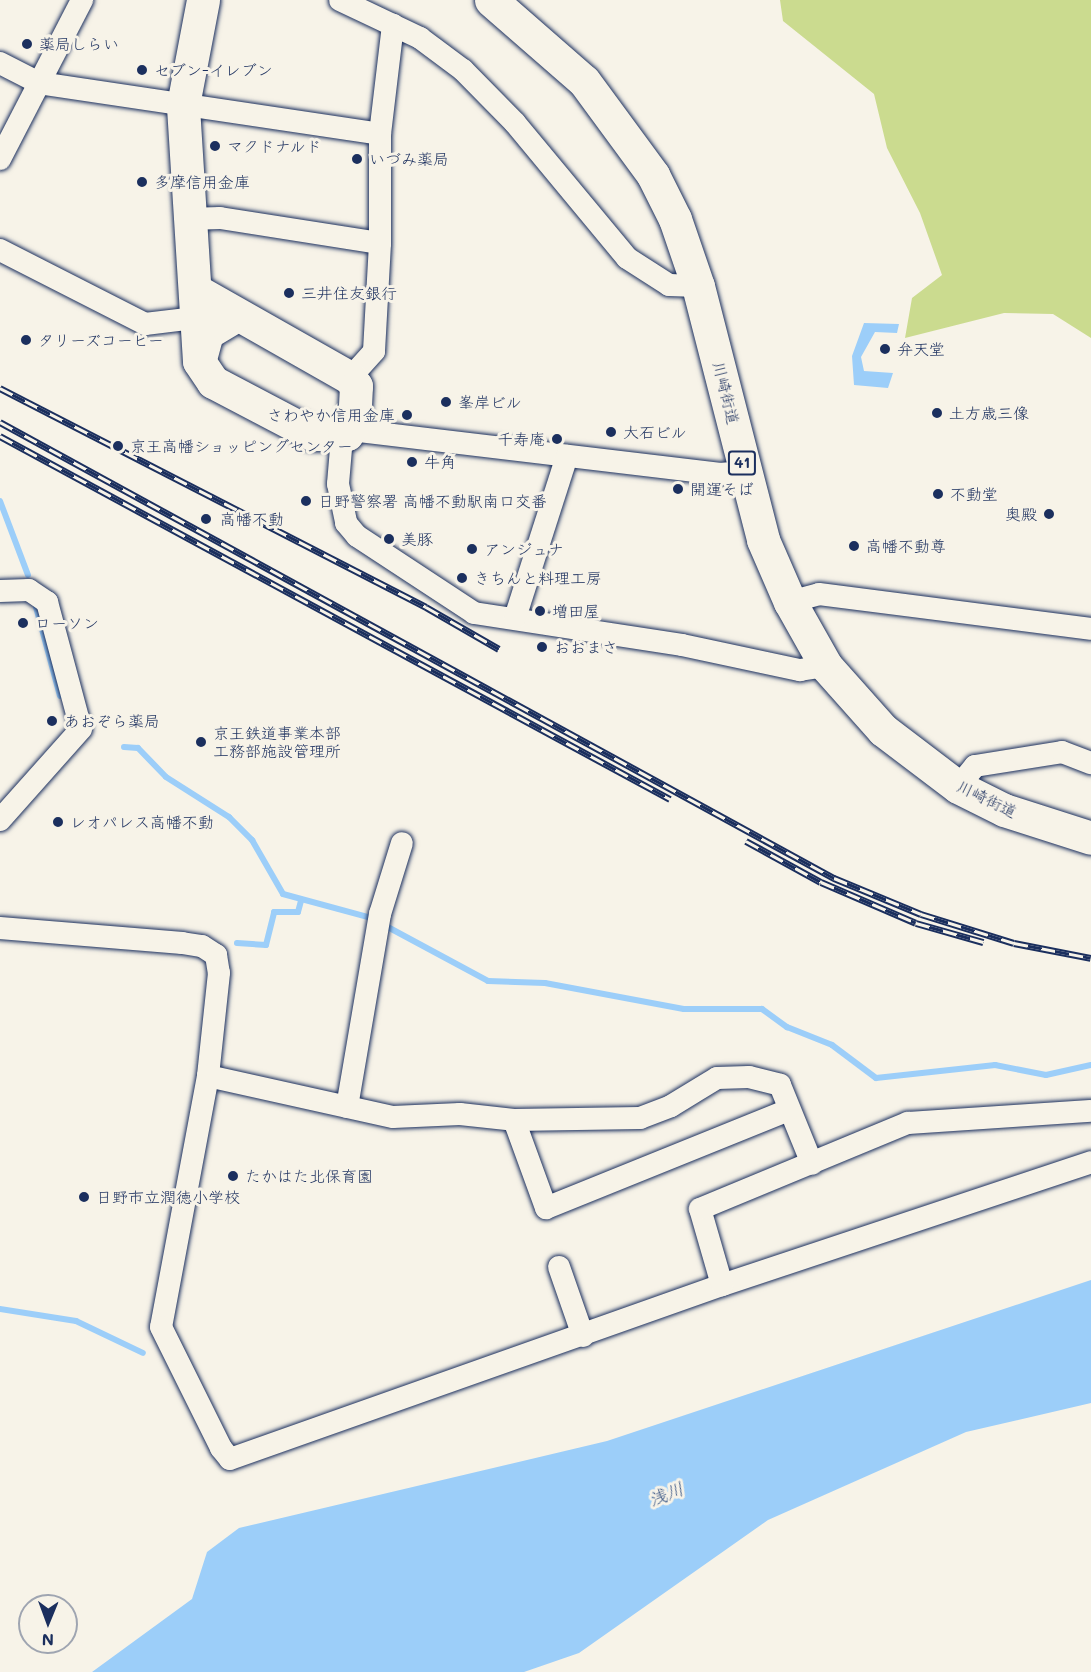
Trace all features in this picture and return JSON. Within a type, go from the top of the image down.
[{"type":"main road","points":[[197,304],[242,319],[350,378],[356,386],[347,433],[312,434],[206,374],[200,362],[197,304],[188,219],[183,105],[203,0]]},
{"type":"main road","name":"川崎街道","points":[[491,0],[548,46],[618,124],[653,175],[675,219],[698,286],[763,540],[790,602],[826,666],[883,730],[958,787],[1004,810],[1091,838]]},
{"type":"street","points":[[0,159],[82,0]]},
{"type":"street","points":[[340,0],[365,5],[393,25],[420,38],[463,70],[515,123],[627,258],[669,285],[698,286]]},
{"type":"street","points":[[350,378],[374,351],[380,243],[380,135],[393,25]]},
{"type":"street","points":[[0,63],[39,83],[380,135]]},
{"type":"street","points":[[188,219],[220,218],[380,243]]},
{"type":"street","points":[[0,250],[145,324],[159,326],[197,304]]},
{"type":"street","points":[[206,374],[212,338],[242,319]]},
{"type":"street","points":[[744,472],[720,474],[347,433],[338,484],[346,523],[357,536],[474,613],[515,618],[800,670],[826,666]]},
{"type":"street","points":[[515,618],[567,456]]},
{"type":"street","points":[[0,591],[29,590],[47,602],[81,729],[0,820]]},
{"type":"street","points":[[790,602],[819,594],[1091,629]]},
{"type":"street","points":[[958,787],[975,766],[1062,752],[1091,763]]},
{"type":"street","points":[[347,1107],[379,922],[402,843]]},
{"type":"street","points":[[0,928],[182,943],[211,950],[219,973],[208,1076],[161,1327],[220,1448],[230,1459],[722,1285],[1091,1162]]},
{"type":"street","points":[[208,1076],[393,1117],[460,1114],[514,1120],[640,1118],[728,1077],[780,1085],[788,1110],[812,1164]]},
{"type":"street","points":[[514,1120],[546,1208],[788,1110]]},
{"type":"street","points":[[722,1285],[700,1209],[908,1123],[1091,1111]]},
{"type":"street","points":[[559,1267],[583,1336]]},
{"type":"green space","points":[[780,0],[1091,0],[1091,338],[1053,314],[1004,313],[905,338],[912,298],[942,275],[920,213],[887,148],[874,94],[783,21]]},
{"type":"water","points":[[864,323],[899,324],[897,333],[875,332],[861,357],[864,371],[893,373],[888,388],[854,385],[852,356]]},
{"type":"water","name":"浅川","points":[[1091,1280],[1091,1403],[966,1432],[768,1520],[579,1653],[524,1672],[92,1672],[192,1599],[207,1552],[239,1528],[607,1441]]},
{"type":"waterway","points":[[0,501],[28,575]]},
{"type":"waterway","points":[[36,607],[60,696]]},
{"type":"waterway","points":[[124,747],[138,748],[166,777],[229,817],[252,840],[283,894],[375,919]]},
{"type":"waterway","points":[[237,943],[266,945],[274,912],[298,912],[301,901]]},
{"type":"waterway","points":[[384,925],[488,981],[545,983],[684,1009],[762,1009],[787,1027],[832,1045],[876,1078],[995,1065],[1046,1075],[1091,1065]]},
{"type":"waterway","points":[[0,1309],[76,1321],[143,1353]]},
{"type":"railway","points":[[0,388],[426,607],[499,649]]},
{"type":"railway","points":[[0,422],[834,878],[921,914],[1014,943],[1091,958]]},
{"type":"railway","points":[[0,436],[670,799]]},
{"type":"railway","points":[[746,841],[821,882],[916,923],[983,942]]},
{"type":"place","name":"薬局しらい","points":[[27,44]]},
{"type":"place","name":"セブン-イレブン","points":[[142,70]]},
{"type":"place","name":"マクドナルド","points":[[215,146]]},
{"type":"place","name":"いづみ薬局","points":[[357,159]]},
{"type":"place","name":"多摩信用金庫","points":[[142,182]]},
{"type":"place","name":"三井住友銀行","points":[[289,293]]},
{"type":"place","name":"タリーズコーヒー","points":[[26,340]]},
{"type":"place","name":"弁天堂","points":[[885,349]]},
{"type":"place","name":"峯岸ビル","points":[[446,402]]},
{"type":"place","name":"土方歳三像","points":[[937,413]]},
{"type":"place","name":"さわやか信用金庫","points":[[407,415]]},
{"type":"place","name":"大石ビル","points":[[611,432]]},
{"type":"place","name":"千寿庵","points":[[557,439]]},
{"type":"place","name":"京王高幡ショッピングセンター","points":[[118,446]]},
{"type":"place","name":"牛角","points":[[412,462]]},
{"type":"place","name":"開運そば","points":[[678,489]]},
{"type":"place","name":"不動堂","points":[[938,494]]},
{"type":"place","name":"日野警察署 高幡不動駅南口交番","points":[[306,501]]},
{"type":"place","name":"奥殿","points":[[1049,514]]},
{"type":"place","name":"高幡不動","points":[[206,519]]},
{"type":"place","name":"美豚","points":[[389,539]]},
{"type":"place","name":"高幡不動尊","points":[[854,546]]},
{"type":"place","name":"アンジュナ","points":[[472,549]]},
{"type":"place","name":"きちんと料理工房","points":[[462,578]]},
{"type":"place","name":"増田屋","points":[[540,611]]},
{"type":"place","name":"ローソン","points":[[23,623]]},
{"type":"place","name":"おおまさ","points":[[542,647]]},
{"type":"place","name":"あおぞら薬局","points":[[52,721]]},
{"type":"place","name":"京王鉄道事業本部 工務部施設管理所","points":[[201,742]]},
{"type":"place","name":"レオパレス高幡不動","points":[[58,822]]},
{"type":"place","name":"たかはた北保育園","points":[[233,1176]]},
{"type":"place","name":"日野市立潤徳小学校","points":[[84,1197]]}]
